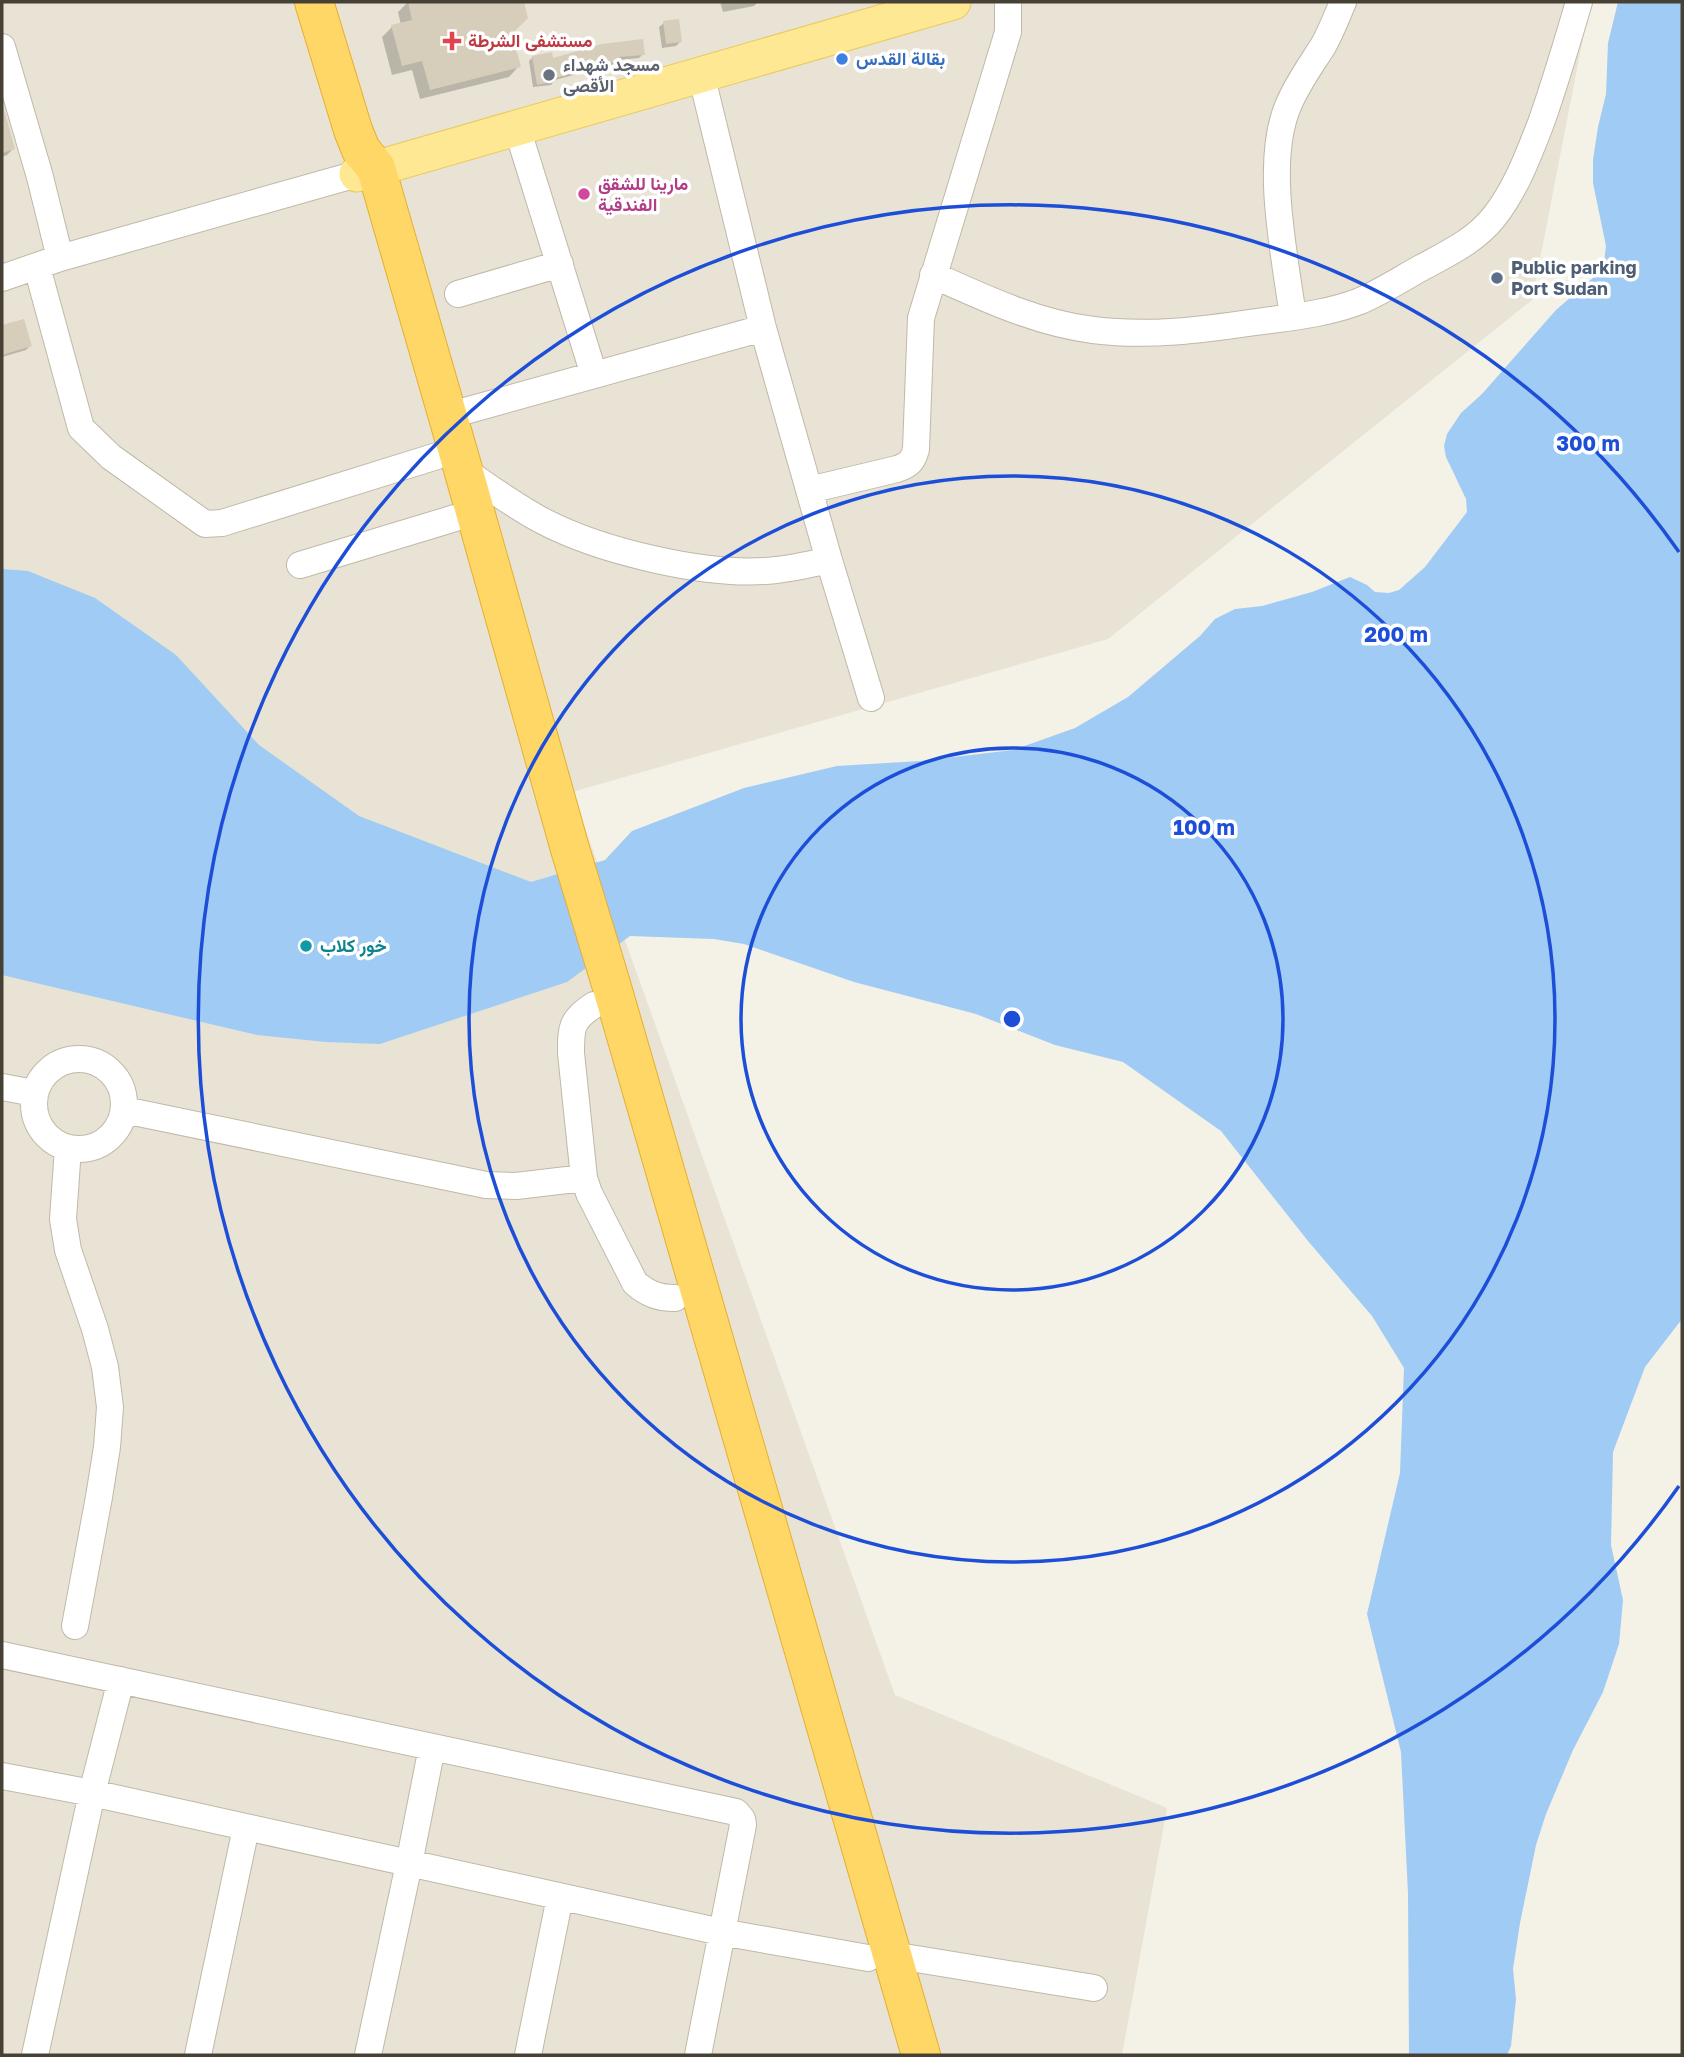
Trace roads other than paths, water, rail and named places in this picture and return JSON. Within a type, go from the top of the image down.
[{"type":"highway","points":[[314,2],[447,416],[454,518],[497,626]]},
{"type":"highway","points":[[365,164],[390,295],[450,462],[497,626],[599,993],[675,1298],[698,1367],[757,1580],[880,1957],[920,2055]]},
{"type":"highway","points":[[599,993],[880,1957],[898,2055]]},
{"type":"main road","points":[[365,164],[517,128],[953,2]]},
{"type":"street","points":[[809,490],[908,466],[914,458],[921,318],[1008,32],[1008,2]]},
{"type":"street","points":[[1293,317],[1278,186],[1280,133],[1288,106],[1324,44],[1343,2]]},
{"type":"street","points":[[933,275],[983,298],[1040,318],[1091,330],[1145,334],[1184,332],[1293,317],[1330,310],[1361,300],[1452,252],[1478,234],[1493,218],[1525,165],[1558,76],[1579,2]]},
{"type":"street","points":[[2,47],[40,177],[49,263],[81,428],[111,457],[205,524],[222,523],[450,462],[541,520],[610,548],[713,569],[750,572],[775,571],[829,561]]},
{"type":"street","points":[[701,74],[763,328],[871,698]]},
{"type":"street","points":[[517,128],[594,375]]},
{"type":"street","points":[[2,278],[365,164]]},
{"type":"street","points":[[458,294],[560,264]]},
{"type":"street","points":[[447,416],[763,328]]},
{"type":"street","points":[[300,565],[454,518]]},
{"type":"street","points":[[599,993],[579,1014],[571,1035],[584,1178],[635,1283],[647,1293],[662,1298],[675,1298]]},
{"type":"street","points":[[87,1059],[108,1069],[118,1080],[124,1095],[124,1110],[118,1128],[104,1142],[86,1149],[68,1148],[54,1143],[36,1121],[34,1093],[40,1079],[50,1068],[64,1060],[87,1059]]},
{"type":"street","points":[[2,1087],[34,1093]]},
{"type":"street","points":[[124,1110],[486,1185],[516,1186],[584,1178]]},
{"type":"street","points":[[68,1148],[63,1220],[68,1250],[106,1367],[110,1407],[107,1447],[75,1626]]},
{"type":"street","points":[[2,1655],[736,1812],[743,1819],[743,1825],[698,2055]]},
{"type":"street","points":[[35,2055],[92,1793],[121,1680]]},
{"type":"street","points":[[368,2055],[432,1746]]},
{"type":"street","points":[[2,1776],[92,1793],[721,1932],[1094,1988]]},
{"type":"street","points":[[198,2055],[246,1828]]},
{"type":"street","points":[[528,2055],[559,1897]]},
{"type":"water","points":[[1618,2],[1682,2],[1682,1319],[1645,1367],[1613,1452],[1611,1545],[1623,1600],[1619,1644],[1603,1692],[1573,1750],[1536,1845],[1513,1969],[1516,1999],[1511,2046],[1507,2055],[1409,2055],[1408,1893],[1401,1752],[1367,1614],[1400,1473],[1404,1368],[1372,1316],[1308,1241],[1221,1131],[1123,1062],[1055,1045],[976,1014],[854,982],[744,944],[714,939],[630,936],[567,982],[380,1044],[257,1035],[2,975],[2,569],[28,571],[95,598],[176,655],[259,745],[359,816],[531,882],[605,860],[632,831],[744,788],[837,766],[920,761],[1013,750],[1075,728],[1128,697],[1200,636],[1215,619],[1235,609],[1262,606],[1312,592],[1350,577],[1375,592],[1389,593],[1399,590],[1425,567],[1467,512],[1466,499],[1446,457],[1444,446],[1447,434],[1461,413],[1482,394],[1556,310],[1594,277],[1604,263],[1606,246],[1593,183],[1593,160],[1606,94],[1608,43]]},
{"type":"place","name":"مستشفى الشرطة","points":[[452,41]]},
{"type":"place","name":"بقالة القدس","points":[[842,59]]},
{"type":"place","name":"مسجد شهداء الأقصى","points":[[549,75]]},
{"type":"place","name":"مارينا للشقق الفندقية","points":[[584,194]]},
{"type":"place","name":"Public parking Port Sudan","points":[[1497,278]]},
{"type":"place","name":"خور كلاب","points":[[306,946]]}]
